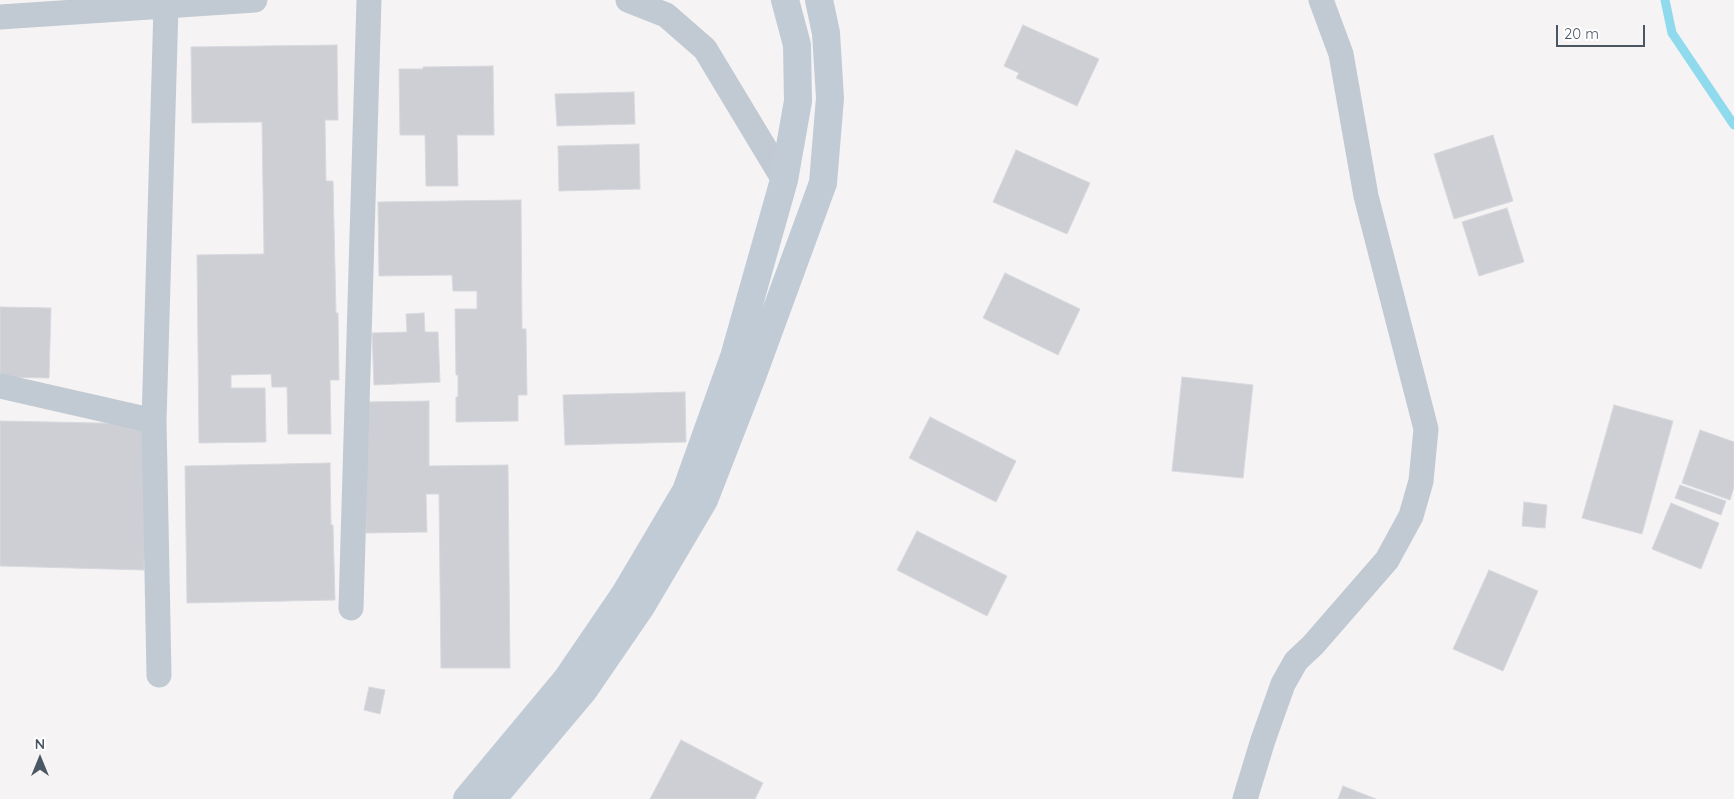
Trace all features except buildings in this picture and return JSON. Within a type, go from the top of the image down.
[{"type":"main road","points":[[466,799],[568,679],[625,594],[686,491],[734,357],[784,180],[798,101],[797,45],[785,0]]},
{"type":"main road","points":[[492,799],[583,691],[642,605],[704,500],[753,374],[823,182],[830,98],[826,33],[819,0]]},
{"type":"street","points":[[0,17],[255,0]]},
{"type":"street","points":[[351,608],[369,0]]},
{"type":"street","points":[[628,0],[666,16],[705,49],[784,180]]},
{"type":"street","points":[[1245,799],[1283,684],[1296,661],[1387,560],[1411,516],[1422,481],[1426,429],[1366,196],[1341,54],[1320,0]]},
{"type":"street","points":[[159,675],[154,421],[166,6]]},
{"type":"street","points":[[0,386],[154,421]]},
{"type":"waterway","points":[[1665,0],[1672,33],[1734,125]]}]
